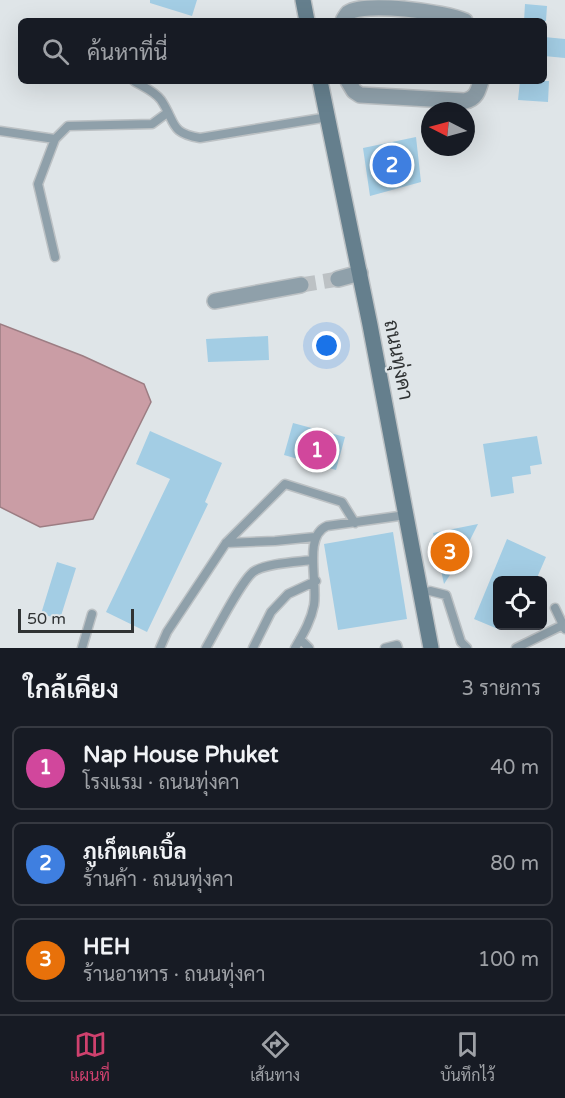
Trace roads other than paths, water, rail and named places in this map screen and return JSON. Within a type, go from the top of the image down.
[{"type":"main road","points":[[303,0],[306,18]]},
{"type":"main road","name":"ถนนทุ่งคา","points":[[321,84],[360,273],[431,648]]},
{"type":"main road","points":[[428,632],[436,648]]},
{"type":"street","points":[[345,18],[354,11],[387,8],[444,13],[457,18]]},
{"type":"street","points":[[350,84],[354,92],[360,95],[465,101],[472,100],[480,84]]},
{"type":"street","points":[[338,279],[360,273]]},
{"type":"street","points":[[215,301],[301,285]]},
{"type":"lane","points":[[139,84],[160,98],[182,135],[200,138],[328,117]]},
{"type":"lane","points":[[55,257],[38,184],[55,139],[68,126],[152,124],[167,113]]},
{"type":"lane","points":[[0,131],[55,139]]},
{"type":"lane","points":[[160,648],[167,632],[226,543],[285,484],[342,502],[355,523]]},
{"type":"lane","points":[[295,648],[310,621],[314,604],[313,560],[315,537],[320,529],[327,526],[406,515]]},
{"type":"lane","points":[[226,543],[315,537]]},
{"type":"lane","points":[[206,648],[244,583],[254,571],[268,566],[313,560]]},
{"type":"lane","points":[[253,648],[271,612],[288,594],[315,581]]},
{"type":"lane","points":[[420,594],[430,591],[446,594],[461,642],[467,648]]},
{"type":"lane","points":[[516,648],[564,627],[555,608]]},
{"type":"lane","points":[[82,648],[92,614]]},
{"type":"lane","points":[[300,639],[309,648]]},
{"type":"lane","points":[[385,648],[397,645],[398,648]]},
{"type":"tunnel","points":[[301,285],[338,279]]},
{"type":"place","name":"ภูเก็ตเคเบิ้ล","points":[[392,165]]},
{"type":"place","name":"Nap House Phuket","points":[[317,450]]},
{"type":"place","name":"HEH","points":[[450,552]]}]
